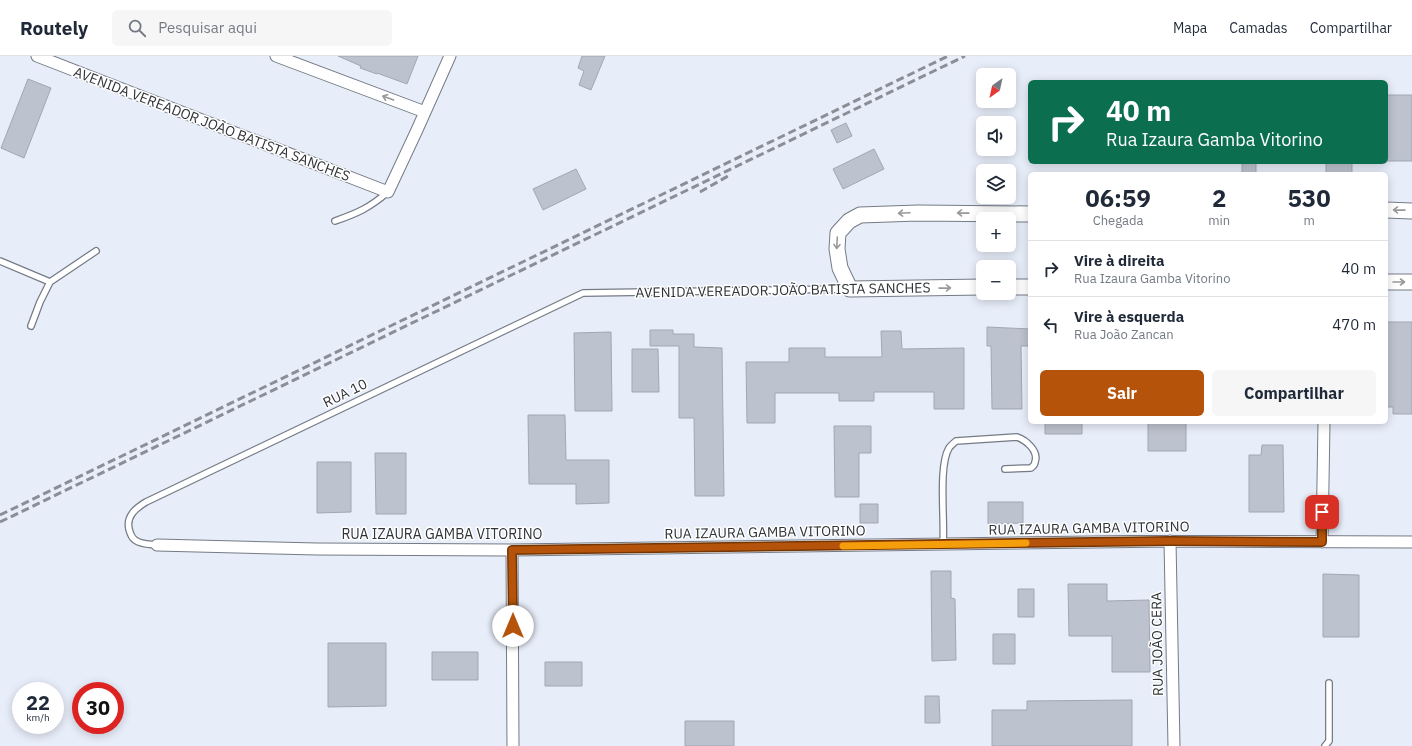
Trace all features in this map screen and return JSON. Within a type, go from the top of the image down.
[{"type":"street","name":"AVENIDA VEREADOR JOÃO BATISTA SANCHES","points":[[36,56],[388,192]]},
{"type":"street","points":[[276,56],[425,112]]},
{"type":"street","points":[[388,192],[450,56]]},
{"type":"street","points":[[1388,210],[1412,210]]},
{"type":"street","points":[[850,289],[840,268],[837,249],[838,233],[849,221],[860,215],[918,213],[1028,214]]},
{"type":"street","points":[[1388,282],[1412,282]]},
{"type":"street","name":"AVENIDA VEREADOR JOÃO BATISTA SANCHES","points":[[850,289],[976,287]]},
{"type":"street","points":[[1016,287],[1028,287]]},
{"type":"street","points":[[1322,542],[1324,424]]},
{"type":"street","name":"RUA IZAURA GAMBA VITORINO","points":[[157,545],[317,549],[512,550],[1170,541],[1412,542]]},
{"type":"street","name":"RUA JOÃO CERA","points":[[1170,541],[1174,746]]},
{"type":"street","points":[[512,550],[513,746]]},
{"type":"lane","points":[[335,220],[358,213],[373,204],[388,192]]},
{"type":"lane","points":[[31,326],[40,302],[50,282],[96,250]]},
{"type":"lane","points":[[0,261],[50,282]]},
{"type":"lane","name":"AVENIDA VEREADOR JOÃO BATISTA SANCHES","points":[[583,293],[850,289]]},
{"type":"lane","name":"RUA 10","points":[[128,527],[132,513],[146,502],[583,293]]},
{"type":"lane","points":[[944,544],[943,480],[945,458],[950,447],[956,441],[1017,437],[1025,440],[1035,453],[1036,462],[1032,468],[1005,469]]},
{"type":"lane","name":"RUA IZAURA GAMBA VITORINO","points":[[128,527],[134,540],[142,544],[157,545]]},
{"type":"lane","points":[[1325,746],[1329,741],[1329,683]]},
{"type":"building","points":[[338,56],[418,56],[407,84],[360,68],[361,66]]},
{"type":"building","points":[[582,56],[605,56],[591,90],[579,85],[584,71],[578,68]]},
{"type":"building","points":[[28,79],[51,88],[24,158],[1,148]]},
{"type":"building","points":[[1388,95],[1412,95],[1412,161],[1388,161]]},
{"type":"building","points":[[846,123],[852,136],[837,143],[831,130]]},
{"type":"building","points":[[874,149],[884,169],[843,189],[833,169]]},
{"type":"building","points":[[1242,164],[1256,164],[1256,172],[1242,172]]},
{"type":"building","points":[[1326,164],[1352,164],[1352,172],[1326,172]]},
{"type":"building","points":[[576,169],[586,189],[543,210],[533,189]]},
{"type":"building","points":[[1388,322],[1412,322],[1412,414],[1393,414],[1393,407],[1388,407]]},
{"type":"building","points":[[987,327],[1028,329],[1028,346],[1021,346],[1022,409],[992,409],[991,346],[987,346]]},
{"type":"building","points":[[650,330],[673,330],[673,334],[694,334],[694,347],[722,348],[724,496],[695,496],[694,418],[679,418],[679,346],[650,346]]},
{"type":"building","points":[[881,331],[901,331],[902,349],[964,348],[964,409],[934,409],[934,392],[874,392],[874,401],[839,401],[839,393],[775,393],[775,423],[747,423],[746,362],[789,362],[789,348],[825,348],[825,357],[882,357]]},
{"type":"building","points":[[611,332],[612,411],[575,411],[574,333]]},
{"type":"building","points":[[632,349],[658,349],[659,392],[632,392]]},
{"type":"building","points":[[528,415],[565,415],[566,460],[609,460],[609,503],[576,504],[576,484],[529,484]]},
{"type":"building","points":[[1045,424],[1082,424],[1082,434],[1045,434]]},
{"type":"building","points":[[1148,424],[1186,424],[1186,451],[1148,451]]},
{"type":"building","points":[[834,426],[871,426],[871,453],[859,453],[859,497],[835,497]]},
{"type":"building","points":[[1262,445],[1283,445],[1284,512],[1249,512],[1249,455],[1261,455]]},
{"type":"building","points":[[375,453],[406,453],[406,514],[376,514]]},
{"type":"building","points":[[317,462],[351,462],[351,512],[317,513]]},
{"type":"building","points":[[988,502],[1023,502],[1023,523],[988,524]]},
{"type":"building","points":[[860,504],[878,504],[878,523],[860,523]]},
{"type":"building","points":[[931,571],[951,571],[951,598],[955,599],[956,660],[932,661]]},
{"type":"building","points":[[1323,574],[1359,575],[1359,637],[1323,637]]},
{"type":"building","points":[[1068,584],[1107,584],[1107,601],[1149,600],[1150,672],[1112,672],[1112,636],[1069,636]]},
{"type":"building","points":[[1018,589],[1034,589],[1034,617],[1018,617]]},
{"type":"building","points":[[993,634],[1015,634],[1015,664],[993,664]]},
{"type":"building","points":[[328,643],[386,643],[386,706],[328,707]]},
{"type":"building","points":[[432,652],[478,652],[478,680],[432,680]]},
{"type":"building","points":[[545,662],[582,662],[582,686],[545,686]]},
{"type":"building","points":[[925,696],[939,696],[940,723],[925,723]]},
{"type":"building","points":[[1132,700],[1132,746],[992,746],[992,710],[1027,710],[1027,701]]},
{"type":"building","points":[[685,721],[734,721],[734,746],[685,746]]},
{"type":"railway","points":[[0,515],[948,56]]},
{"type":"railway","points":[[0,522],[965,56]]},
{"type":"railway","points":[[700,192],[728,176]]},
{"type":"slow traffic","points":[[843,546],[1026,543]]},
{"type":"route","points":[[513,626],[512,550],[1170,541],[1322,542],[1322,512]]}]
